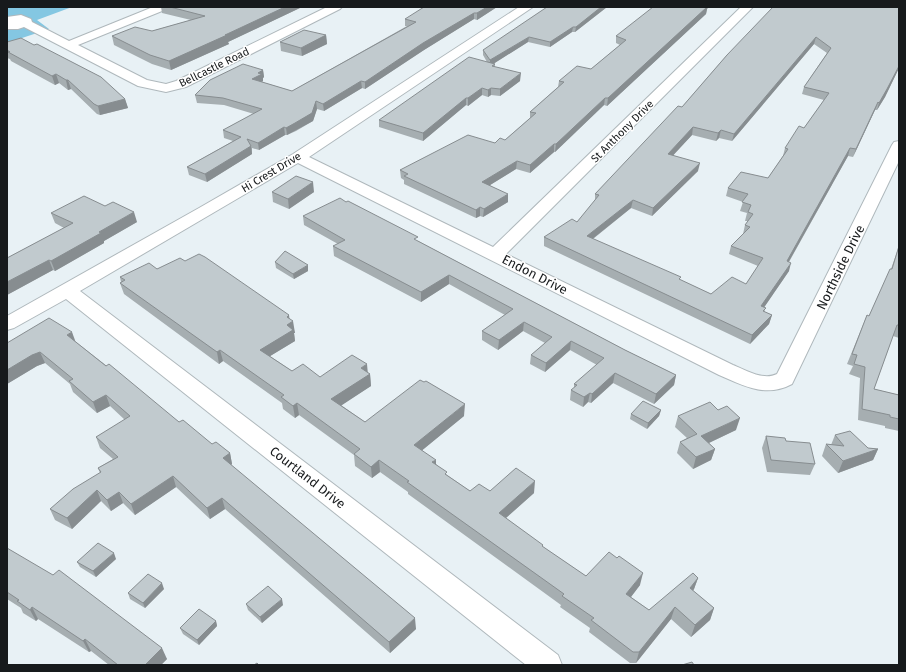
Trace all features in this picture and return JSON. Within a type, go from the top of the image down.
[{"type":"street","points":[[69,45],[163,7]]},
{"type":"street","name":"Bellcastle Road","points":[[7,20],[24,18],[29,26],[143,83],[160,87],[171,87],[181,84],[336,7]]},
{"type":"street","name":"Hi Crest Drive","points":[[7,324],[298,157],[527,7]]},
{"type":"street","name":"St Anthony Drive","points":[[496,254],[747,7]]},
{"type":"street","points":[[7,26],[29,26]]},
{"type":"street","points":[[7,35],[29,26]]},
{"type":"street","name":"Northside Drive","points":[[775,384],[786,379],[899,145]]},
{"type":"street","name":"Endon Drive","points":[[298,157],[496,254],[726,370],[760,383],[775,384]]},
{"type":"street","name":"Courtland Drive","points":[[67,290],[548,665]]},
{"type":"shaded area","points":[[7,7],[72,7],[37,20],[49,29],[7,43]]},
{"type":"building","points":[[170,7],[285,7],[169,61],[150,55],[112,36],[135,27],[152,31],[205,16]]},
{"type":"building","points":[[424,7],[487,7],[423,43],[365,82],[361,81],[323,104],[316,101],[312,113],[286,128],[284,127],[258,143],[247,139],[251,146],[205,174],[187,167],[241,137],[223,130],[262,109],[223,98],[195,95],[210,80],[243,64],[263,70],[258,73],[262,74],[252,79],[292,91],[416,22],[405,19]]},
{"type":"building","points":[[547,7],[601,7],[576,27],[573,27],[550,42],[529,37],[490,60],[483,50]]},
{"type":"building","points":[[653,7],[707,7],[608,98],[605,98],[556,144],[554,144],[530,165],[517,161],[482,182],[508,194],[484,209],[480,207],[476,210],[404,176],[408,174],[400,170],[468,135],[495,143],[500,138],[505,140],[536,113],[530,112],[564,82],[559,81],[577,66],[591,69],[626,40],[616,36]]},
{"type":"building","points":[[773,7],[899,7],[899,66],[879,103],[878,102],[856,149],[850,148],[787,261],[791,263],[761,306],[766,308],[763,311],[772,315],[752,335],[544,237],[572,219],[577,222],[599,195],[595,194],[678,106],[682,107],[727,55]],"holes":[[[816,37],[831,48],[804,87],[829,93],[804,128],[799,126],[785,148],[788,149],[768,178],[741,172],[728,188],[748,194],[742,202],[751,205],[748,212],[753,214],[745,225],[750,227],[731,246],[763,258],[746,284],[732,277],[711,294],[679,279],[681,277],[587,236],[633,200],[653,208],[700,163],[668,154],[693,127],[718,133],[721,130],[734,134]]]},
{"type":"building","points":[[304,30],[326,35],[301,48],[280,42]]},
{"type":"building","points":[[21,38],[34,45],[37,44],[101,77],[125,99],[98,106],[94,104],[68,80],[56,74],[52,76],[8,52],[10,52],[7,50],[7,42]]},
{"type":"building","points":[[469,57],[495,64],[492,66],[521,73],[500,89],[491,88],[488,90],[482,88],[466,98],[423,133],[379,120]]},
{"type":"building","points":[[296,176],[313,182],[288,199],[272,192]]},
{"type":"building","points":[[84,196],[105,206],[113,202],[134,212],[99,232],[101,233],[51,261],[49,260],[7,282],[7,258],[73,223],[51,213]]},
{"type":"building","points":[[340,198],[418,237],[414,239],[625,350],[676,375],[656,394],[615,373],[592,394],[590,393],[584,397],[571,390],[577,385],[574,384],[604,358],[571,341],[546,363],[531,355],[552,337],[524,322],[499,340],[482,331],[513,309],[449,275],[421,292],[333,246],[345,240],[303,216]]},
{"type":"building","points":[[899,246],[899,325],[897,325],[874,389],[899,395],[899,419],[890,417],[890,415],[862,409],[865,367],[854,364],[857,355],[852,354],[867,315],[869,316],[890,269],[892,269]]},
{"type":"building","points":[[285,251],[308,265],[293,274],[275,262]]},
{"type":"building","points":[[199,254],[289,315],[287,317],[293,321],[287,325],[293,330],[260,350],[292,371],[303,364],[320,377],[352,355],[367,364],[361,368],[370,374],[331,399],[365,422],[420,380],[424,382],[426,381],[465,404],[414,445],[436,460],[432,462],[447,472],[445,474],[470,491],[479,484],[490,491],[516,468],[535,481],[499,513],[543,545],[542,546],[586,576],[609,552],[617,558],[619,556],[643,573],[626,594],[649,610],[693,573],[698,578],[690,588],[714,608],[695,625],[675,607],[639,652],[633,652],[591,620],[594,618],[562,596],[564,594],[407,482],[409,481],[379,460],[371,467],[354,454],[360,449],[297,403],[293,406],[281,397],[284,395],[220,350],[217,352],[120,283],[125,280],[120,277],[149,263],[157,269],[180,258],[185,261]]},
{"type":"building","points":[[49,318],[72,332],[67,335],[106,366],[109,364],[179,422],[183,420],[212,444],[216,442],[230,453],[223,458],[415,618],[389,642],[222,498],[207,508],[173,476],[131,504],[119,492],[107,500],[97,490],[67,518],[50,509],[73,489],[101,472],[98,468],[118,457],[96,437],[130,416],[106,395],[93,402],[69,381],[73,379],[40,352],[7,370],[7,343]]},
{"type":"building","points":[[643,401],[661,410],[648,423],[631,414]]},
{"type":"building","points":[[710,402],[718,410],[727,406],[740,418],[701,436],[715,449],[696,457],[680,442],[697,434],[678,416]]},
{"type":"building","points":[[850,431],[868,448],[878,449],[843,461],[826,444],[844,446],[835,435]]},
{"type":"building","points":[[766,436],[785,438],[786,441],[810,443],[815,464],[771,460]]},
{"type":"building","points":[[98,543],[114,553],[93,571],[77,562]]},
{"type":"building","points":[[7,548],[53,575],[59,570],[162,648],[145,665],[118,665],[85,639],[83,641],[32,607],[30,610],[7,592]]},
{"type":"building","points":[[148,574],[162,583],[143,603],[128,593]]},
{"type":"building","points":[[268,586],[282,599],[260,617],[246,604]]},
{"type":"building","points":[[199,609],[216,621],[197,640],[180,628]]},
{"type":"building","points":[[692,662],[694,665],[682,665]]}]
